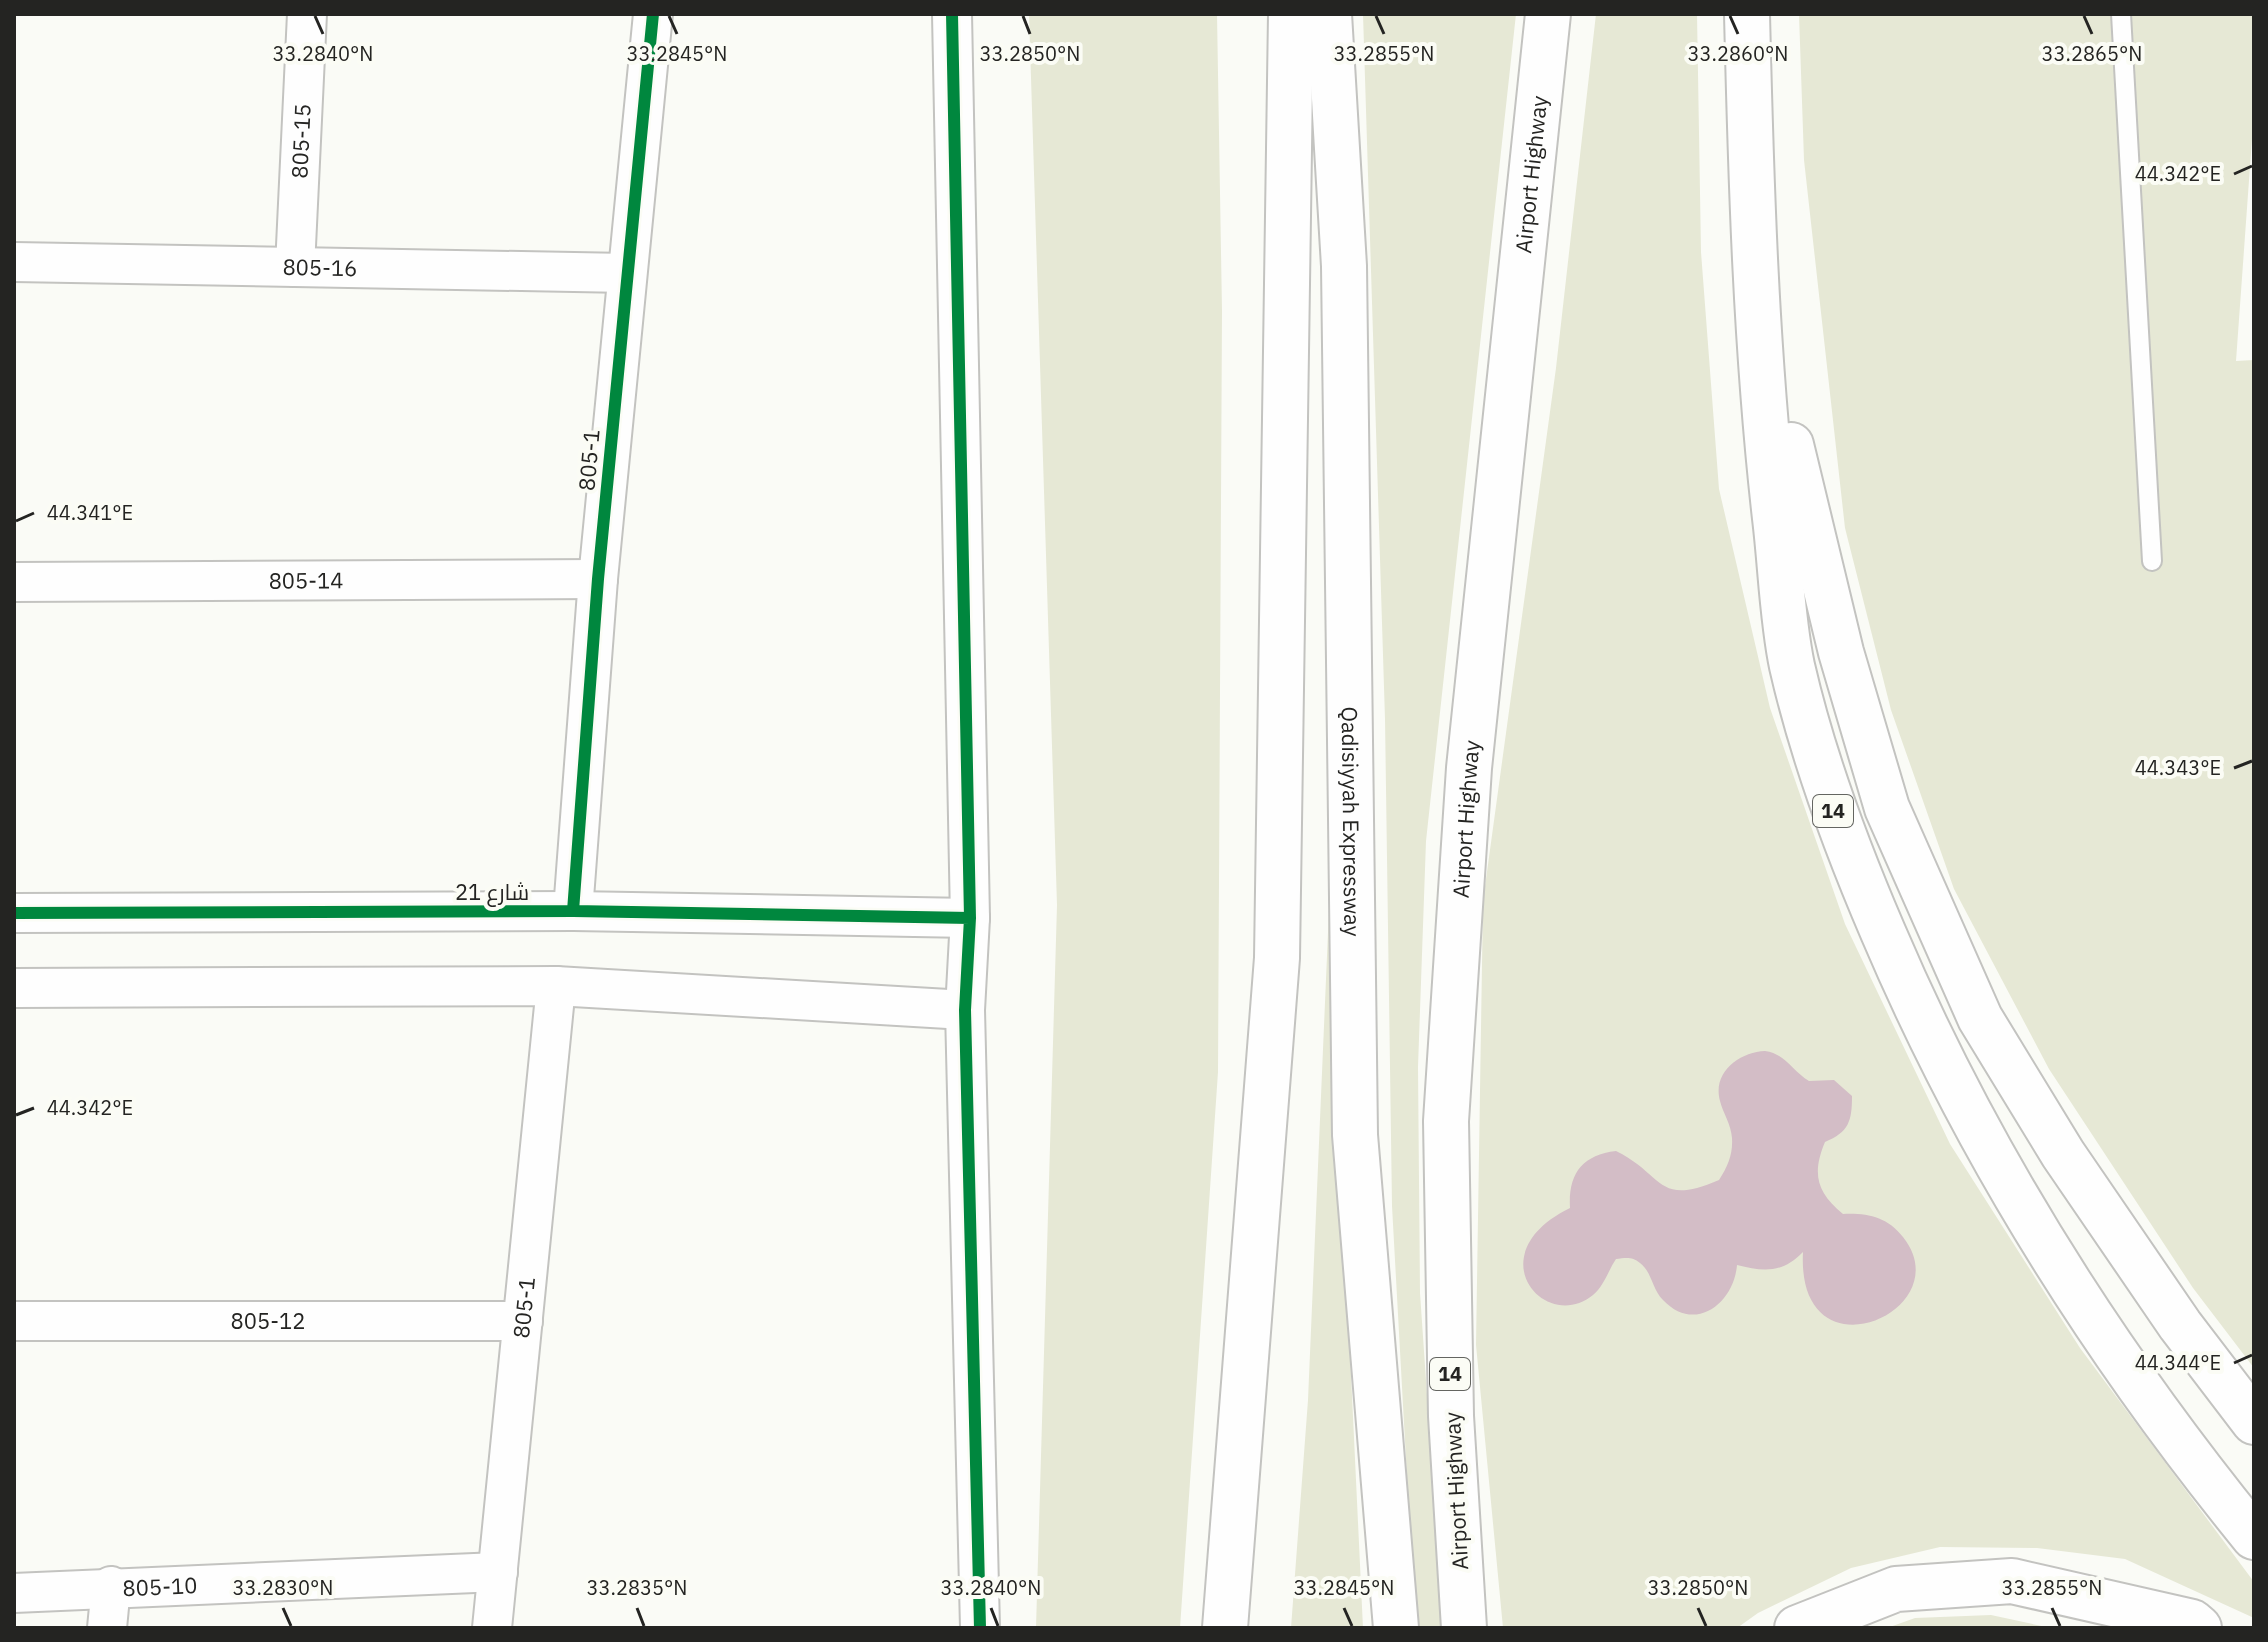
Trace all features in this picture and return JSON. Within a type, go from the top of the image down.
[{"type":"highway","points":[[1225,1628],[1277,958],[1291,14]]},
{"type":"highway","name":"Qadisiyyah Expressway","points":[[1329,14],[1344,266],[1355,1135],[1396,1628]]},
{"type":"highway","name":"Airport Highway","points":[[1464,1628],[1451,1416],[1446,1121],[1469,768],[1548,14]]},
{"type":"highway","name":"14","points":[[1747,14],[1752,232],[1766,441],[1792,664],[1838,826],[1913,1004],[1981,1141],[2095,1325],[2242,1522]]},
{"type":"highway","name":"14","points":[[1752,232],[1790,444],[1841,652],[1887,808],[1980,1018],[2063,1154],[2180,1325],[2254,1422]]},
{"type":"highway","points":[[1797,1628],[1896,1589],[2012,1581],[2192,1622],[2199,1628]]},
{"type":"street","name":"805-15","points":[[295,267],[307,14]]},
{"type":"street","name":"805-1","points":[[573,911],[598,579],[653,14]]},
{"type":"street","points":[[952,14],[970,918],[965,1010],[980,1628]]},
{"type":"street","name":"805-16","points":[[14,262],[627,273]]},
{"type":"street","name":"805-14","points":[[14,582],[598,579]]},
{"type":"street","name":"شارع 21","points":[[14,913],[573,911],[970,918]]},
{"type":"street","name":"805-1","points":[[492,1628],[556,986]]},
{"type":"street","points":[[14,988],[556,986],[965,1010]]},
{"type":"street","name":"805-12","points":[[14,1321],[523,1321]]},
{"type":"street","name":"805-10","points":[[14,1593],[111,1586],[498,1572]]},
{"type":"street","points":[[107,1628],[111,1586]]},
{"type":"lane","points":[[2121,14],[2152,561]]},
{"type":"green space","points":[[1029,14],[1217,14],[1222,311],[1218,1072],[1180,1628],[1036,1628],[1057,905]]},
{"type":"green space","points":[[1363,14],[1516,14],[1426,841],[1418,1067],[1420,1293],[1443,1628],[1418,1628],[1414,1604],[1392,1206],[1385,719]]},
{"type":"green space","points":[[1596,14],[1697,14],[1701,252],[1719,489],[1770,708],[1845,924],[1950,1144],[2080,1348],[2254,1582],[2254,1618],[2125,1559],[2037,1548],[1940,1547],[1851,1568],[1758,1613],[1737,1628],[1503,1628],[1476,1345],[1483,901],[1556,368]]},
{"type":"green space","points":[[1799,14],[2254,14],[2254,111],[2236,361],[2254,360],[2254,1368],[2193,1288],[2049,1069],[1954,889],[1891,710],[1845,528],[1804,160]]},
{"type":"green space","points":[[1329,909],[1363,1628],[1291,1628],[1308,1400]]},
{"type":"green space","points":[[1991,1615],[2051,1628],[1887,1628],[1915,1618]]},
{"type":"shaded area","points":[[1765,1051],[1784,1059],[1809,1081],[1834,1080],[1852,1096],[1848,1125],[1825,1142],[1819,1163],[1819,1181],[1827,1198],[1843,1214],[1876,1218],[1903,1237],[1915,1264],[1911,1289],[1895,1309],[1872,1321],[1847,1324],[1824,1315],[1808,1292],[1803,1252],[1788,1264],[1773,1269],[1737,1265],[1729,1291],[1721,1302],[1700,1314],[1675,1310],[1659,1296],[1644,1267],[1628,1258],[1616,1259],[1597,1291],[1574,1304],[1556,1304],[1540,1297],[1528,1283],[1523,1266],[1527,1246],[1542,1227],[1570,1208],[1572,1185],[1580,1168],[1594,1157],[1616,1151],[1672,1189],[1683,1190],[1719,1180],[1729,1160],[1732,1144],[1720,1101],[1720,1081],[1738,1060]]},
{"type":"cycle path","points":[[573,911],[598,579],[653,14]]},
{"type":"cycle path","points":[[952,14],[970,918],[965,1010],[980,1628]]},
{"type":"cycle path","points":[[14,913],[573,911],[970,918]]}]
